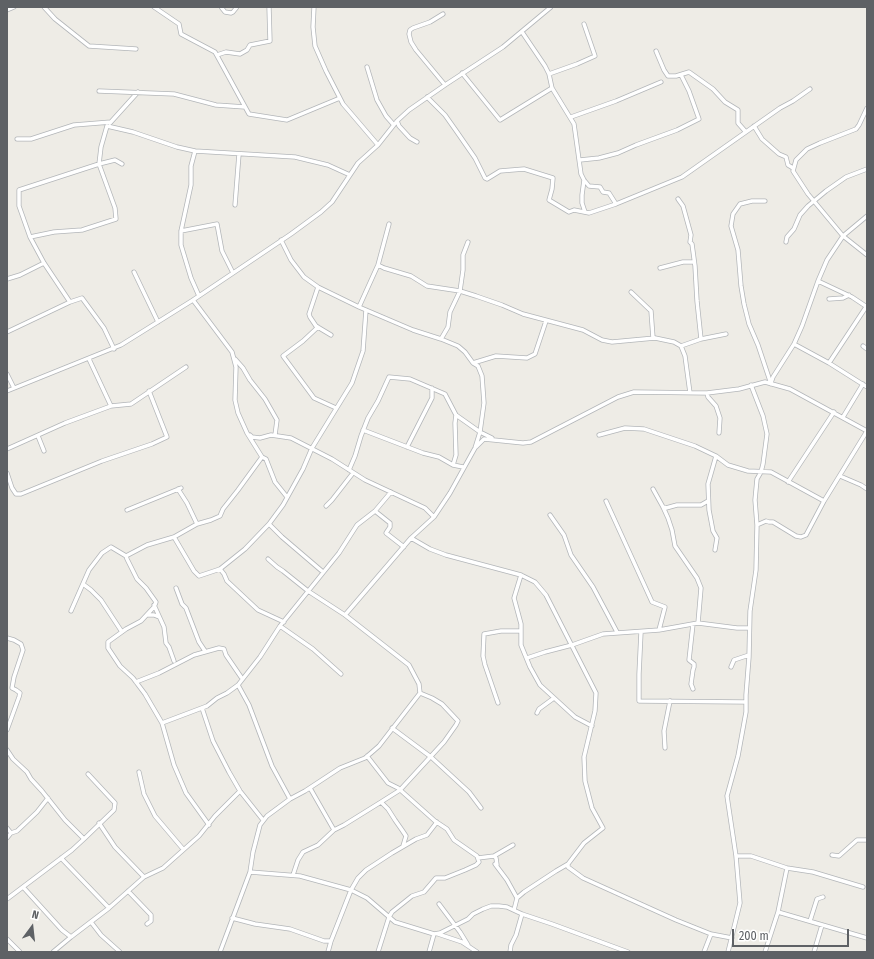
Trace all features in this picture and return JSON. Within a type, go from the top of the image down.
[{"type":"street","points":[[7,10],[14,7]]},
{"type":"street","points":[[44,7],[89,46],[136,49]]},
{"type":"street","points":[[154,7],[179,24],[181,34],[215,52],[249,114],[287,120],[340,98]]},
{"type":"street","points":[[221,7],[225,12],[231,13],[237,7]]},
{"type":"street","points":[[217,56],[226,52],[240,54],[247,50],[250,45],[270,41],[269,7]]},
{"type":"street","points":[[314,7],[313,32],[315,46],[340,98],[378,145]]},
{"type":"street","points":[[7,391],[114,349],[193,300],[321,212],[332,202],[358,163],[378,145],[393,124],[427,97],[503,47],[551,7]]},
{"type":"street","points":[[443,14],[430,22],[413,28],[408,34],[416,50],[445,85]]},
{"type":"street","points":[[549,74],[595,56],[584,24]]},
{"type":"street","points":[[522,32],[537,53],[549,74],[552,88],[562,107],[571,117],[574,124],[584,180],[589,186],[600,187],[603,192],[609,193],[616,204]]},
{"type":"street","points":[[656,51],[668,76],[676,76],[689,72],[713,89],[725,102],[738,110],[738,123],[745,131]]},
{"type":"street","points":[[367,67],[377,100],[386,116],[393,124]]},
{"type":"street","points":[[462,73],[500,120],[552,88]]},
{"type":"street","points":[[580,160],[599,158],[618,153],[636,144],[676,130],[699,119],[689,91],[681,75]]},
{"type":"street","points":[[571,117],[616,101],[661,82]]},
{"type":"street","points":[[427,97],[445,115],[475,158],[485,178],[487,179],[500,171],[524,169],[553,178],[549,200],[569,212],[574,210],[591,212],[616,204],[682,177],[754,126],[810,89]]},
{"type":"street","points":[[99,91],[174,94],[216,105],[245,107]]},
{"type":"street","points":[[30,237],[54,232],[82,230],[116,220],[115,208],[99,164],[101,146],[107,126],[138,92]]},
{"type":"street","points":[[867,108],[856,129],[820,142],[807,149],[796,160],[793,168],[794,175],[814,202],[843,236],[867,255]]},
{"type":"street","points":[[397,121],[399,126],[410,138],[417,142]]},
{"type":"street","points":[[17,139],[31,139],[74,125],[111,122]]},
{"type":"street","points":[[107,126],[133,132],[177,147],[195,151],[295,157],[328,165],[350,175]]},
{"type":"street","points":[[754,126],[762,138],[779,154],[786,157],[788,165],[793,168]]},
{"type":"street","points":[[195,151],[191,166],[191,185],[181,231],[181,245],[191,278],[199,296]]},
{"type":"street","points":[[235,205],[239,154]]},
{"type":"street","points":[[70,302],[44,263],[30,237],[19,206],[19,190],[99,164],[115,160],[122,164]]},
{"type":"street","points":[[786,242],[787,237],[795,226],[800,215],[826,191],[846,177],[867,169]]},
{"type":"street","points":[[584,180],[582,203],[585,212]]},
{"type":"street","points":[[678,199],[683,206],[686,215],[691,239],[690,242],[692,244],[701,338]]},
{"type":"street","points":[[766,201],[752,201],[740,204],[733,214],[731,226],[738,250],[741,286],[749,324],[771,384]]},
{"type":"street","points":[[771,384],[778,367],[794,344],[827,260],[843,236],[867,216]]},
{"type":"street","points":[[181,231],[217,224],[222,251],[233,273]]},
{"type":"street","points":[[359,307],[378,265],[389,224]]},
{"type":"street","points":[[281,240],[292,260],[304,277],[318,287],[359,307],[413,330],[441,338],[458,346],[465,352],[473,363],[478,366],[482,376],[484,403],[480,432],[475,448]]},
{"type":"street","points":[[441,338],[448,327],[450,312],[460,291],[463,270],[463,255],[468,242]]},
{"type":"street","points":[[660,268],[683,262],[694,262]]},
{"type":"street","points":[[7,279],[20,275],[44,263]]},
{"type":"street","points":[[378,265],[411,276],[427,286],[460,291],[502,305],[523,314],[583,330],[602,340],[612,342],[652,338],[674,342],[681,346],[690,393]]},
{"type":"street","points":[[134,272],[158,322]]},
{"type":"street","points":[[818,280],[849,295],[867,307],[829,363]]},
{"type":"street","points":[[318,287],[309,314],[311,321],[331,335]]},
{"type":"street","points":[[631,292],[651,311],[652,338]]},
{"type":"street","points":[[829,299],[843,298],[849,295]]},
{"type":"street","points":[[7,332],[70,302],[82,298],[104,328],[114,349]]},
{"type":"street","points":[[193,300],[229,347],[235,358],[244,368],[250,380],[265,399],[277,420],[276,435]]},
{"type":"street","points":[[174,537],[198,576],[220,569],[245,549],[269,524],[283,505],[303,469],[312,448],[352,383],[363,351],[366,310]]},
{"type":"street","points":[[473,363],[496,356],[528,358],[535,354],[546,321]]},
{"type":"street","points":[[318,327],[303,341],[283,356],[314,398],[336,408]]},
{"type":"street","points":[[681,346],[701,338],[726,334]]},
{"type":"street","points":[[794,344],[829,363],[867,387]]},
{"type":"street","points":[[863,346],[867,349]]},
{"type":"street","points":[[235,358],[235,400],[238,413],[262,457],[266,459],[275,482],[287,497]]},
{"type":"street","points":[[89,359],[111,406]]},
{"type":"street","points":[[7,448],[38,436],[65,423],[111,406],[131,404],[186,367]]},
{"type":"street","points":[[7,374],[14,388]]},
{"type":"street","points":[[349,470],[368,418],[389,377],[410,379],[445,394],[456,415],[480,432],[495,440]]},
{"type":"street","points":[[345,615],[411,538],[434,517],[450,493],[463,467],[475,448],[484,439],[523,443],[531,442],[618,397],[634,392],[707,393],[740,389],[765,382],[790,388],[867,431],[824,501],[806,535],[796,536],[773,522],[766,521],[757,525]]},
{"type":"street","points":[[843,417],[862,384]]},
{"type":"street","points":[[728,952],[740,903],[736,856],[727,796],[738,756],[746,712],[750,611],[756,570],[757,525],[755,500],[757,478],[761,472],[763,464],[767,434],[763,416],[751,385]]},
{"type":"street","points":[[407,447],[432,398],[432,388]]},
{"type":"street","points":[[7,473],[12,488],[16,494],[21,494],[102,461],[152,444],[167,437],[149,391]]},
{"type":"street","points":[[707,393],[708,397],[716,406],[720,418],[719,433]]},
{"type":"street","points":[[788,482],[834,412]]},
{"type":"street","points":[[452,466],[456,455],[454,423],[456,415]]},
{"type":"street","points":[[599,435],[625,428],[644,429],[695,446],[716,456],[728,465],[748,471],[771,472],[824,501]]},
{"type":"street","points":[[363,430],[407,447],[439,457],[452,466],[463,467]]},
{"type":"street","points":[[248,433],[252,438],[260,438],[267,435],[291,438],[332,459],[365,480],[425,508],[434,517]]},
{"type":"street","points":[[38,436],[44,451]]},
{"type":"street","points":[[715,550],[717,538],[713,531],[708,501],[708,484],[716,456]]},
{"type":"street","points":[[126,556],[147,545],[174,537],[197,524],[220,516],[223,509],[262,457]]},
{"type":"street","points":[[326,506],[353,473]]},
{"type":"street","points":[[840,476],[867,489]]},
{"type":"street","points":[[127,510],[180,489],[197,524]]},
{"type":"street","points":[[653,489],[663,507],[672,530],[675,546],[697,578],[701,588],[698,623]]},
{"type":"street","points":[[162,723],[202,708],[238,685],[260,657],[280,626],[339,553],[357,525],[376,511],[392,492]]},
{"type":"street","points":[[606,501],[652,602],[665,608],[659,630]]},
{"type":"street","points":[[663,507],[666,508],[677,505],[701,504],[708,501]]},
{"type":"street","points":[[376,511],[390,523],[390,527],[386,533],[404,547]]},
{"type":"street","points":[[550,516],[564,535],[571,555],[593,587],[617,632]]},
{"type":"street","points":[[269,524],[323,572]]},
{"type":"street","points":[[411,538],[430,549],[446,555],[521,575],[535,582],[546,595],[596,693],[592,726],[584,757],[585,781],[592,808],[603,828],[584,843],[568,864],[535,884],[517,898],[514,910]]},
{"type":"street","points":[[71,611],[89,570],[102,553],[111,547],[126,556],[137,579],[146,588],[156,602],[141,621],[108,642],[108,648],[120,666],[136,682],[162,723],[174,765],[186,793],[209,825]]},
{"type":"street","points":[[220,952],[250,872],[253,852],[263,820],[290,799],[340,768],[367,756],[379,746],[420,693],[419,684],[409,665],[345,615],[308,591],[284,571],[277,568],[268,559]]},
{"type":"street","points":[[220,569],[227,581],[258,610],[284,622]]},
{"type":"street","points":[[521,575],[514,598],[521,624],[521,644],[527,658],[540,684],[575,717],[592,726]]},
{"type":"street","points":[[83,584],[101,600],[122,632]]},
{"type":"street","points":[[176,588],[182,604],[186,608],[199,642],[205,652]]},
{"type":"street","points":[[154,605],[164,626],[166,643],[174,661]]},
{"type":"street","points":[[147,615],[159,617]]},
{"type":"street","points":[[527,658],[603,634],[617,632],[659,630],[698,623],[749,628]]},
{"type":"street","points":[[693,624],[689,660],[694,664],[691,684],[693,689]]},
{"type":"street","points":[[280,626],[313,649],[341,674]]},
{"type":"street","points":[[498,703],[485,665],[484,634],[501,631],[520,631]]},
{"type":"street","points":[[641,632],[639,701],[746,702]]},
{"type":"street","points":[[7,638],[21,644],[23,650],[12,688]]},
{"type":"street","points":[[136,682],[159,673],[184,659],[219,648],[224,649],[226,655],[242,678]]},
{"type":"street","points":[[732,667],[734,660],[749,655]]},
{"type":"street","points":[[238,685],[249,705],[272,766],[290,799]]},
{"type":"street","points":[[7,688],[12,688],[20,694],[7,730]]},
{"type":"street","points":[[293,875],[298,860],[303,852],[318,845],[334,830],[400,790],[444,742],[458,721],[442,704],[420,693]]},
{"type":"street","points":[[537,713],[539,708],[554,698]]},
{"type":"street","points":[[665,748],[664,731],[670,701]]},
{"type":"street","points":[[202,708],[213,741],[229,772],[240,791],[263,820]]},
{"type":"street","points":[[392,728],[430,756],[469,792],[481,808]]},
{"type":"street","points":[[7,750],[13,759],[27,772],[31,779],[65,820],[84,838]]},
{"type":"street","points":[[367,756],[388,783],[400,790],[447,829],[454,840],[478,858],[494,856],[513,845]]},
{"type":"street","points":[[139,772],[144,794],[155,816],[183,849]]},
{"type":"street","points":[[7,899],[61,858],[114,810],[115,803],[88,774]]},
{"type":"street","points":[[310,788],[334,830]]},
{"type":"street","points":[[54,952],[109,908],[144,877],[162,868],[199,836],[215,816],[240,791]]},
{"type":"street","points":[[7,838],[11,833],[17,831],[37,812],[48,798]]},
{"type":"street","points":[[381,802],[388,809],[406,836],[403,846]]},
{"type":"street","points":[[328,952],[351,890],[366,870],[403,846],[427,835],[437,822]]},
{"type":"street","points":[[99,823],[115,847],[144,877]]},
{"type":"street","points":[[7,828],[11,833]]},
{"type":"street","points":[[832,855],[839,856],[858,840],[867,840]]},
{"type":"street","points":[[494,856],[496,858],[496,865],[507,880],[517,898]]},
{"type":"street","points":[[736,856],[751,856],[787,868],[813,872],[863,887]]},
{"type":"street","points":[[61,858],[109,908]]},
{"type":"street","points":[[378,952],[392,912],[412,896],[424,892],[436,878],[445,878],[476,866],[479,862],[478,858]]},
{"type":"street","points":[[568,864],[568,867],[582,878],[676,920],[711,934],[732,938]]},
{"type":"street","points":[[765,952],[778,912],[787,868]]},
{"type":"street","points":[[250,872],[293,875],[351,890],[366,898],[395,922],[468,945],[477,952]]},
{"type":"street","points":[[24,887],[62,930],[71,937]]},
{"type":"street","points":[[128,891],[151,914],[151,921],[147,924]]},
{"type":"street","points":[[810,921],[817,899],[823,897]]},
{"type":"street","points":[[439,904],[468,945]]},
{"type":"street","points":[[429,952],[436,934],[468,919],[478,911],[491,906],[507,907],[522,914],[628,952]]},
{"type":"street","points":[[778,912],[867,938]]},
{"type":"street","points":[[510,952],[522,914]]},
{"type":"street","points":[[232,918],[255,924],[290,929],[324,941],[331,941]]},
{"type":"street","points":[[91,922],[120,952]]},
{"type":"street","points":[[814,952],[822,925]]},
{"type":"street","points":[[704,952],[711,934]]},
{"type":"street","points":[[7,938],[20,952]]}]
